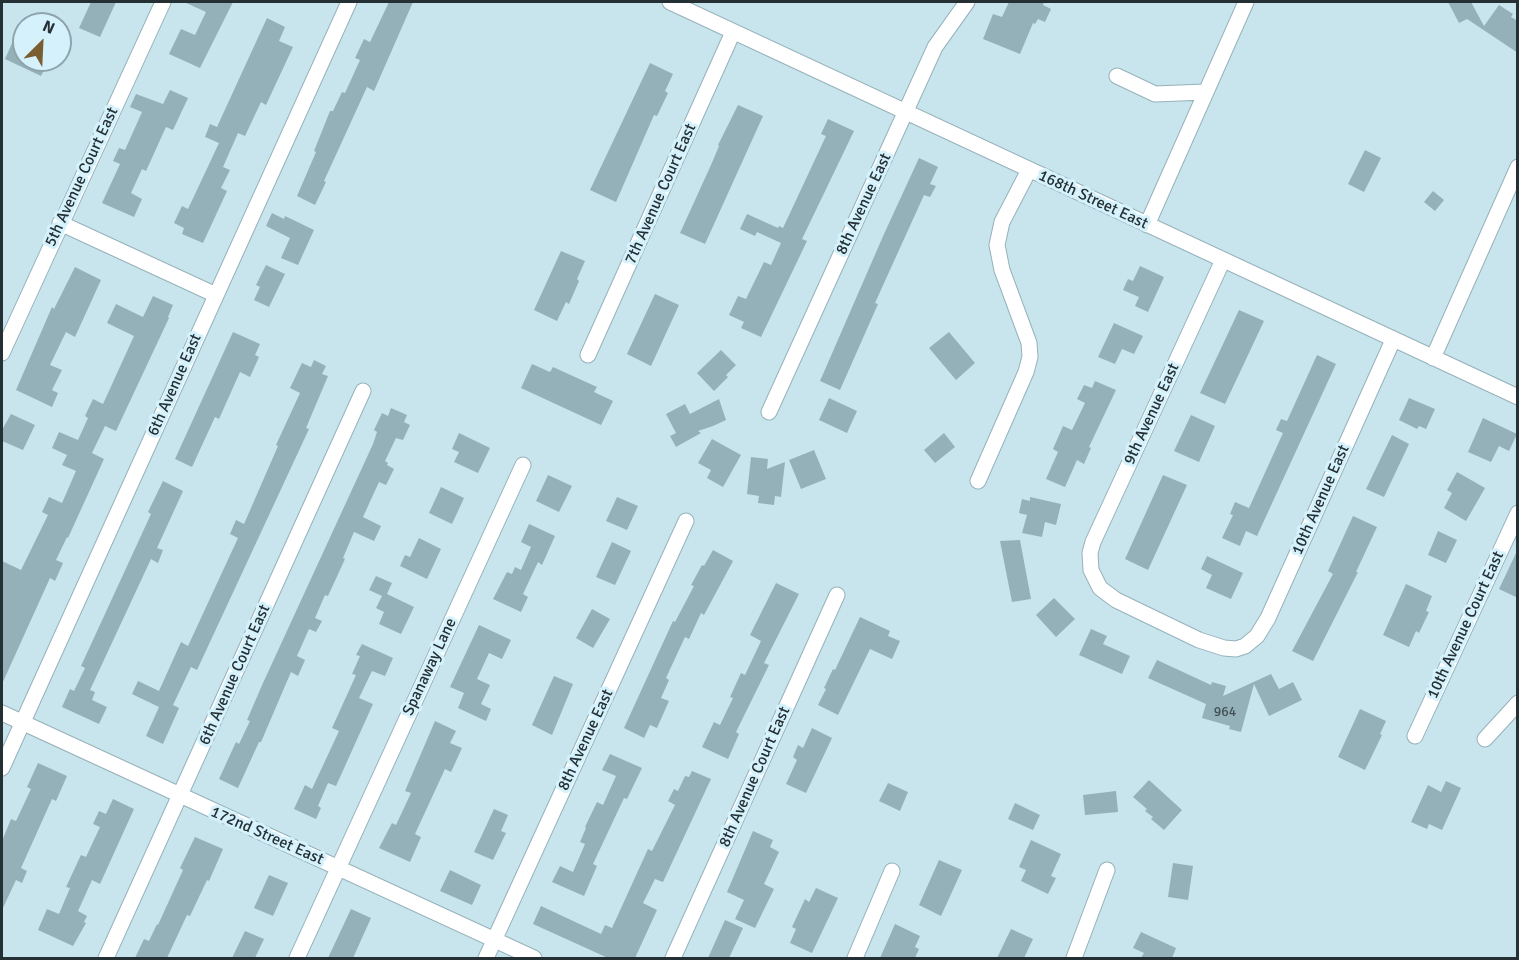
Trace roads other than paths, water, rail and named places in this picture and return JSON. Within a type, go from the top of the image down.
[{"type":"street","name":"5th Avenue Court East","points":[[2,353],[60,222],[163,2]]},
{"type":"street","name":"6th Avenue East","points":[[2,768],[349,2]]},
{"type":"street","name":"168th Street East","points":[[670,2],[1518,398]]},
{"type":"street","name":"8th Avenue East","points":[[769,412],[935,47],[967,2]]},
{"type":"street","points":[[1147,225],[1204,92],[1246,2]]},
{"type":"street","name":"7th Avenue Court East","points":[[588,355],[733,32]]},
{"type":"street","points":[[1117,76],[1155,94],[1204,92]]},
{"type":"street","points":[[1433,358],[1518,167]]},
{"type":"street","points":[[978,481],[1026,372],[1030,357],[1029,343],[1002,270],[997,245],[1002,222],[1029,171]]},
{"type":"street","points":[[60,222],[216,295]]},
{"type":"street","name":"9th Avenue East","points":[[1222,260],[1093,542],[1090,553],[1090,570],[1100,588],[1116,600],[1199,640],[1224,648],[1236,649]]},
{"type":"street","name":"10th Avenue East","points":[[1236,649],[1251,642],[1268,618],[1393,340]]},
{"type":"street","name":"6th Avenue Court East","points":[[106,958],[363,392]]},
{"type":"street","name":"Spanaway Lane","points":[[297,958],[522,465]]},
{"type":"street","name":"10th Avenue Court East","points":[[1415,736],[1518,513]]},
{"type":"street","name":"8th Avenue East","points":[[486,958],[686,520]]},
{"type":"street","name":"8th Avenue Court East","points":[[673,958],[837,595]]},
{"type":"street","points":[[1485,739],[1518,703]]},
{"type":"street","name":"172nd Street East","points":[[2,712],[180,797],[534,958]]},
{"type":"street","points":[[1074,958],[1107,870]]},
{"type":"street","points":[[855,958],[892,871]]}]
